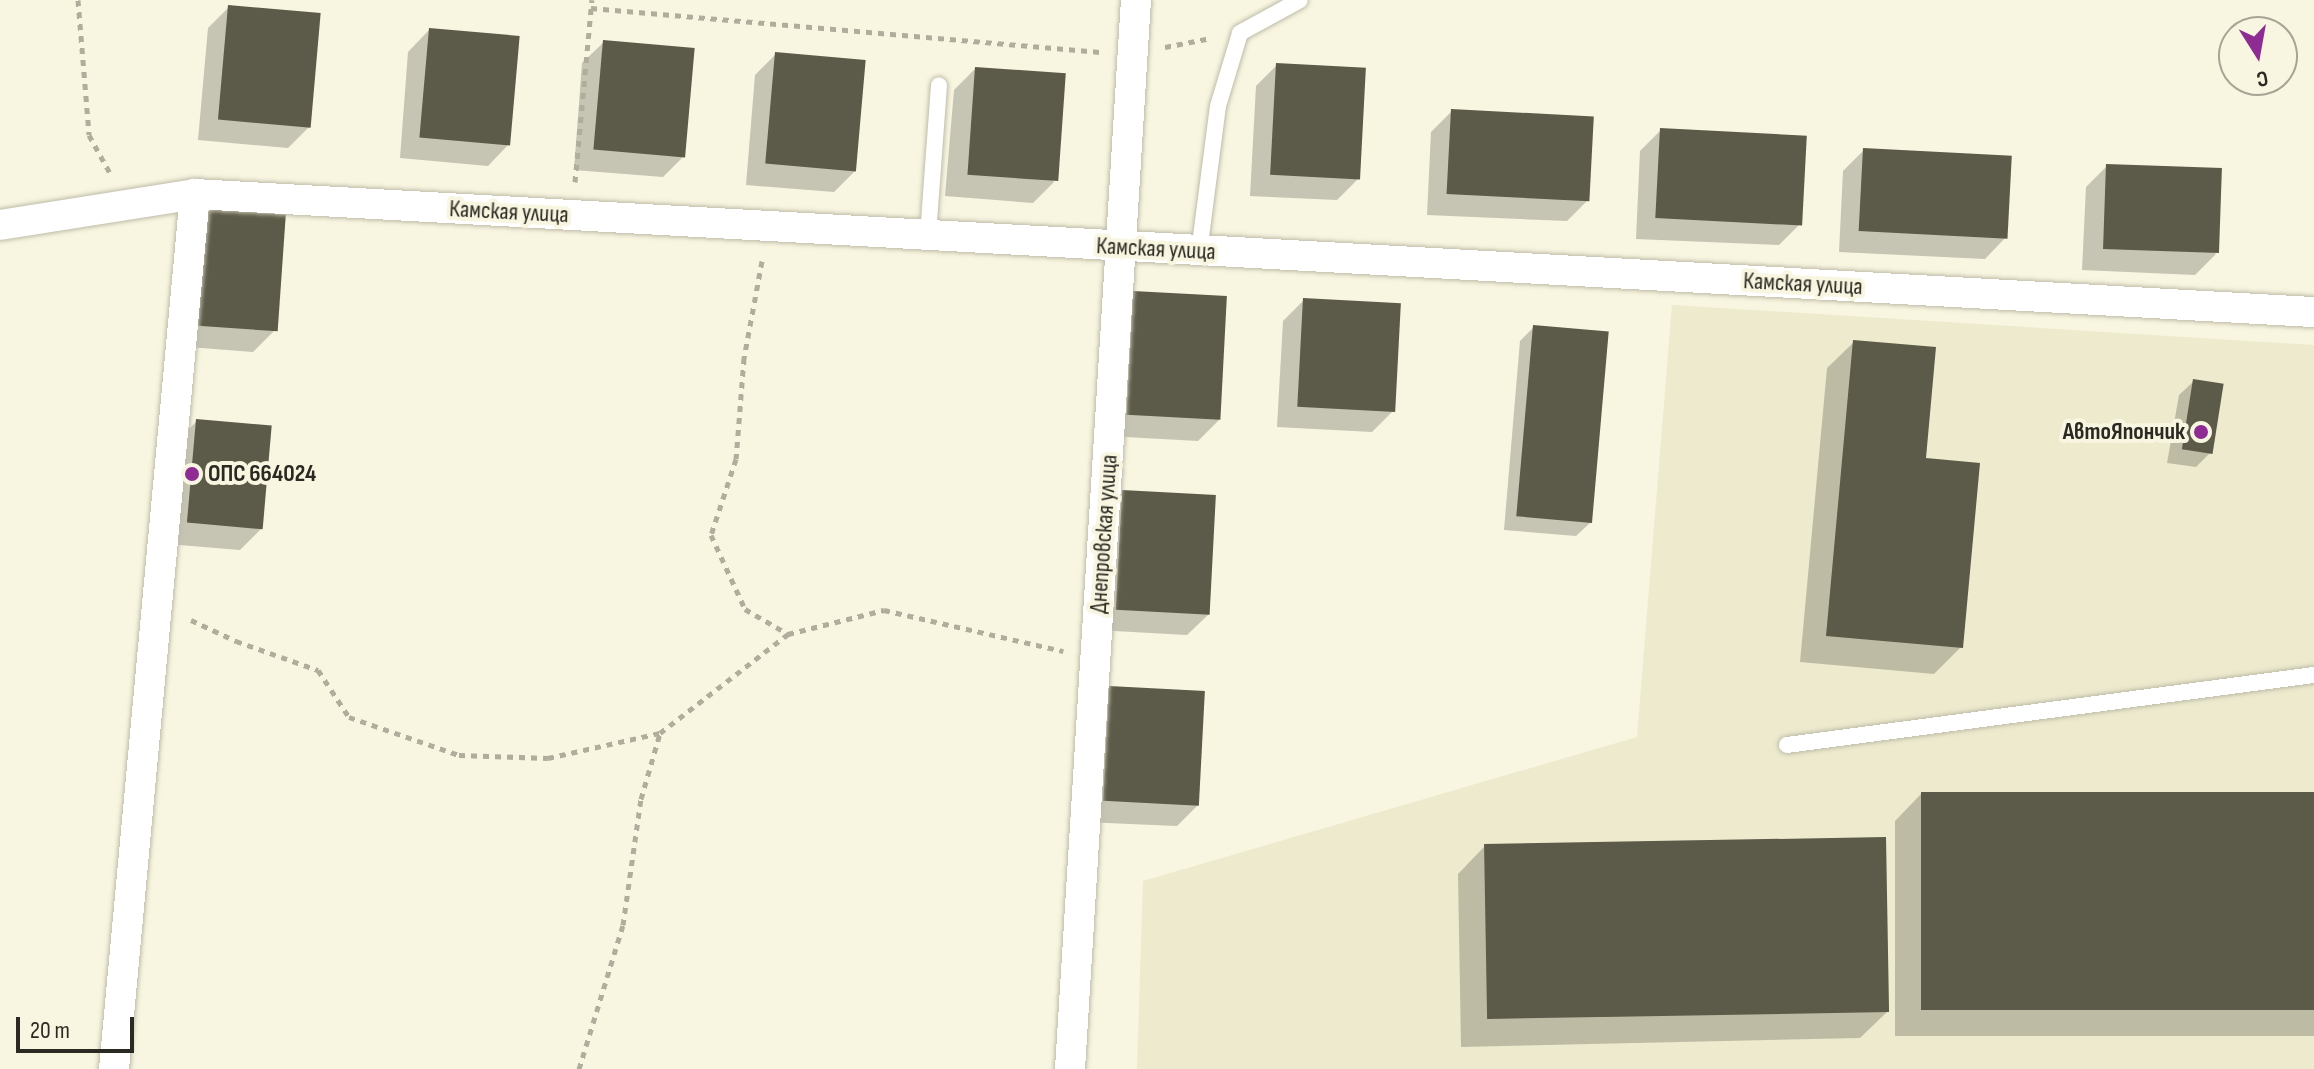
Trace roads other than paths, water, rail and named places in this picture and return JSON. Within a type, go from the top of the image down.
[{"type":"street","name":"Днепровская улица","points":[[1070,1069],[1136,0]]},
{"type":"street","name":"Камская улица","points":[[0,225],[195,194],[1199,252],[2314,307]]},
{"type":"street","points":[[114,1069],[195,194]]},
{"type":"lane","points":[[1199,252],[1218,106],[1240,33],[1300,0]]},
{"type":"lane","points":[[928,235],[939,85]]},
{"type":"lane","points":[[1787,745],[2314,675]]},
{"type":"place","name":"АвтоЯпончик","points":[[2201,432]]},
{"type":"place","name":"ОПС 664024","points":[[192,474]]}]
